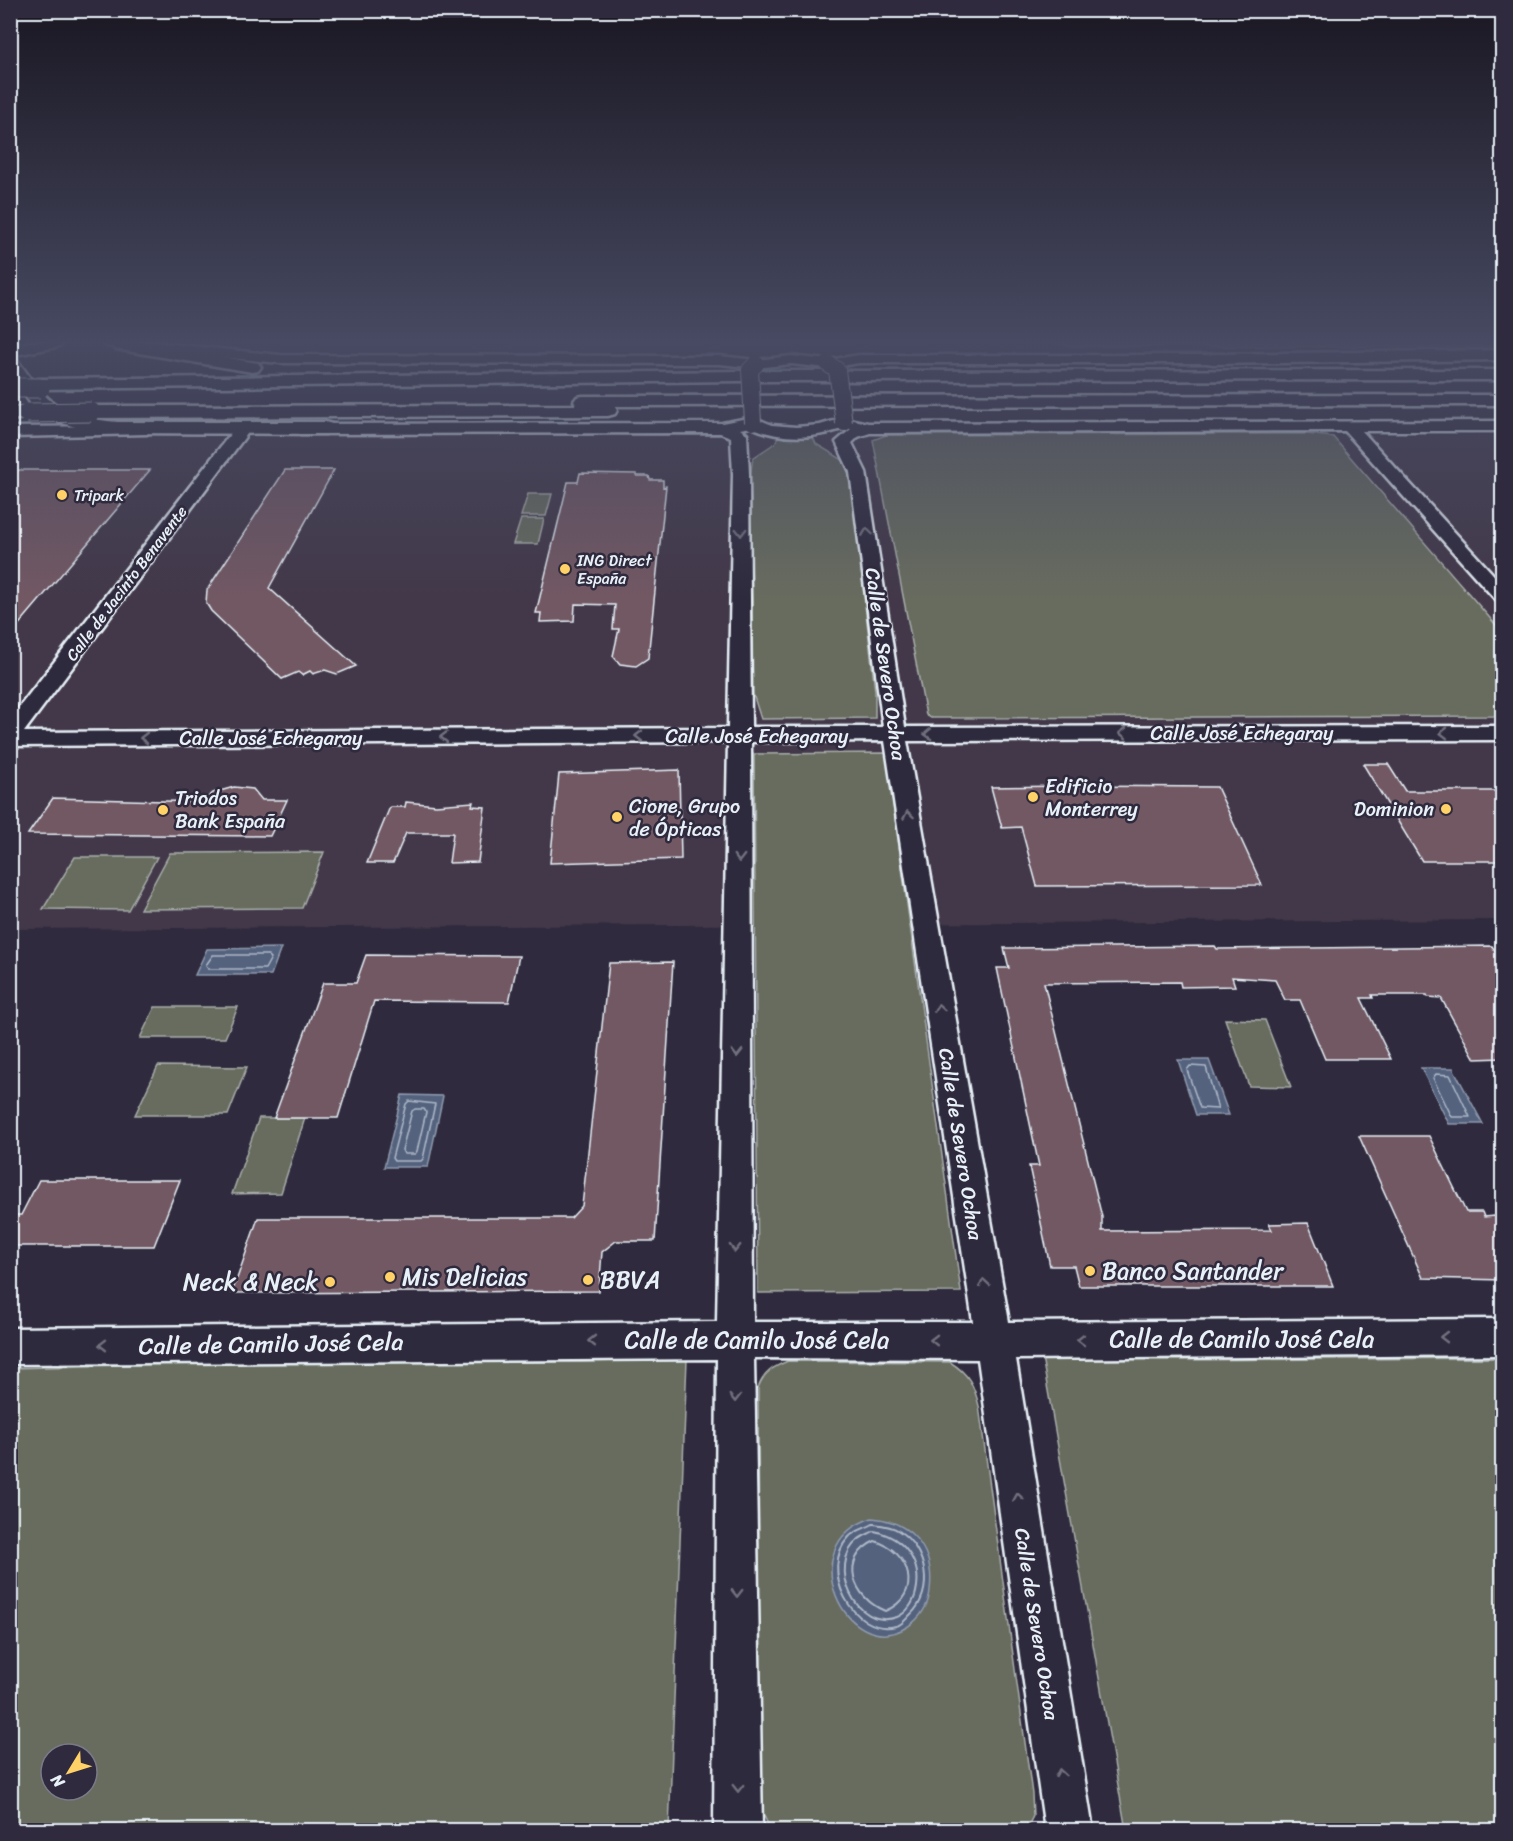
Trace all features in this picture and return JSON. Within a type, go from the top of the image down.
[{"type":"main road","points":[[318,428],[326,428]]},
{"type":"street","points":[[10,432],[241,431],[326,428],[722,428],[739,434],[741,474],[740,736],[735,1340],[738,1830]]},
{"type":"street","points":[[756,428],[762,440]]},
{"type":"street","points":[[741,474],[747,455],[762,440],[829,428]]},
{"type":"street","points":[[868,428],[889,428]]},
{"type":"street","name":"Calle de Severo Ochoa","points":[[868,428],[852,434],[844,442],[858,472],[895,735],[1069,1830]]},
{"type":"street","points":[[1351,428],[1503,595]]},
{"type":"street","points":[[822,430],[822,442],[852,458]]},
{"type":"street","name":"Calle de Jacinto Benavente","points":[[10,737],[241,431]]},
{"type":"street","name":"Calle José Echegaray","points":[[10,737],[1503,733]]},
{"type":"street","name":"Calle de Camilo José Cela","points":[[10,1346],[1503,1336]]},
{"type":"shaded area","points":[[326,430],[1502,435],[1502,920],[11,929],[10,433]]},
{"type":"green space","points":[[1306,434],[1333,437],[1502,632],[1502,716],[931,718],[926,715],[873,440],[886,435]]},
{"type":"green space","points":[[779,435],[812,435],[816,444],[843,460],[850,475],[875,691],[875,718],[761,719],[753,694],[750,477],[753,458],[775,443]]},
{"type":"green space","points":[[528,494],[552,494],[546,516],[521,516]]},
{"type":"green space","points":[[521,519],[544,519],[538,544],[513,544]]},
{"type":"green space","points":[[886,753],[961,1292],[758,1293],[754,754]]},
{"type":"green space","points":[[324,852],[302,908],[140,909],[170,853]]},
{"type":"green space","points":[[75,857],[157,857],[128,910],[43,909]]},
{"type":"green space","points":[[155,1007],[238,1007],[225,1038],[140,1038]]},
{"type":"green space","points":[[1225,1019],[1265,1020],[1291,1087],[1249,1086]]},
{"type":"green space","points":[[158,1066],[247,1067],[228,1115],[135,1115]]},
{"type":"green space","points":[[259,1118],[305,1118],[281,1193],[232,1194]]},
{"type":"green space","points":[[1042,1357],[1176,1360],[1502,1358],[1502,1830],[1126,1830]]},
{"type":"green space","points":[[687,1359],[669,1830],[11,1830],[11,1368],[272,1361],[583,1362]]},
{"type":"green space","points":[[788,1361],[950,1362],[962,1371],[973,1386],[979,1406],[1032,1794],[1033,1816],[1026,1830],[770,1829],[760,1807],[758,1388],[770,1371]]},
{"type":"water","points":[[281,948],[271,975],[195,975],[207,949]]},
{"type":"water","points":[[1178,1060],[1209,1060],[1229,1115],[1196,1115]]},
{"type":"water","points":[[1421,1068],[1453,1068],[1483,1124],[1449,1124]]},
{"type":"water","points":[[402,1095],[443,1096],[428,1167],[384,1167]]},
{"type":"water","points":[[872,1518],[898,1525],[918,1540],[929,1562],[931,1576],[928,1601],[920,1616],[907,1627],[885,1634],[865,1629],[848,1616],[836,1596],[831,1574],[834,1551],[848,1532]]},
{"type":"building","points":[[19,470],[150,470],[10,635],[10,479]]},
{"type":"building","points":[[285,470],[334,470],[269,588],[356,666],[337,674],[325,670],[313,674],[310,671],[302,675],[298,672],[282,679],[211,611],[206,603],[207,590]]},
{"type":"building","name":"ING Direct España","points":[[580,473],[637,474],[637,476],[649,476],[650,480],[663,480],[663,487],[666,486],[648,658],[636,666],[620,664],[613,656],[619,629],[613,629],[615,605],[575,604],[574,621],[540,622],[541,613],[536,613],[568,482],[578,482]]},
{"type":"building","name":"Dominion","points":[[1363,764],[1388,764],[1405,791],[1503,791],[1503,861],[1422,861]]},
{"type":"building","name":"Cione, Grupo de Ópticas","points":[[679,770],[681,859],[550,863],[559,774]]},
{"type":"building","name":"Triodos Bank España","points":[[234,787],[253,789],[262,800],[287,800],[270,836],[28,834],[53,798],[202,802],[213,793]]},
{"type":"building","points":[[991,787],[1217,787],[1262,885],[1037,886],[1021,827],[1002,828]]},
{"type":"building","points":[[406,802],[436,805],[473,802],[472,806],[485,807],[478,862],[449,863],[453,833],[406,833],[393,863],[367,863],[390,807],[405,807]]},
{"type":"building","points":[[1215,946],[1217,949],[1492,946],[1503,962],[1503,1058],[1475,1059],[1441,998],[1427,995],[1372,995],[1373,998],[1361,998],[1391,1059],[1325,1059],[1300,1000],[1285,1000],[1275,980],[1232,977],[1235,986],[1181,987],[1180,982],[1044,983],[1102,1217],[1102,1231],[1272,1230],[1269,1224],[1308,1223],[1333,1286],[1079,1286],[1074,1266],[1050,1266],[1029,1166],[1039,1166],[997,968],[1009,968],[1004,948]]},
{"type":"building","points":[[366,955],[519,956],[509,1002],[374,1001],[338,1118],[274,1118],[323,983],[356,983]]},
{"type":"building","points":[[673,962],[655,1241],[616,1241],[602,1252],[599,1291],[232,1293],[258,1218],[571,1218],[582,1206],[609,963]]},
{"type":"building","points":[[1359,1136],[1429,1136],[1466,1212],[1482,1212],[1484,1217],[1495,1216],[1503,1231],[1503,1280],[1423,1278]]},
{"type":"building","points":[[39,1180],[180,1180],[154,1246],[10,1246],[10,1215],[21,1215]]},
{"type":"place","name":"Tripark","points":[[62,495]]},
{"type":"place","name":"ING Direct España","points":[[565,569]]},
{"type":"place","name":"Edificio Monterrey","points":[[1033,797]]},
{"type":"place","name":"Dominion","points":[[1446,809]]},
{"type":"place","name":"Triodos Bank España","points":[[163,810]]},
{"type":"place","name":"Cione, Grupo de Ópticas","points":[[617,817]]},
{"type":"place","name":"Banco Santander","points":[[1090,1271]]},
{"type":"place","name":"Mis Delicias","points":[[390,1277]]},
{"type":"place","name":"BBVA","points":[[588,1280]]},
{"type":"place","name":"Neck & Neck","points":[[330,1282]]}]
